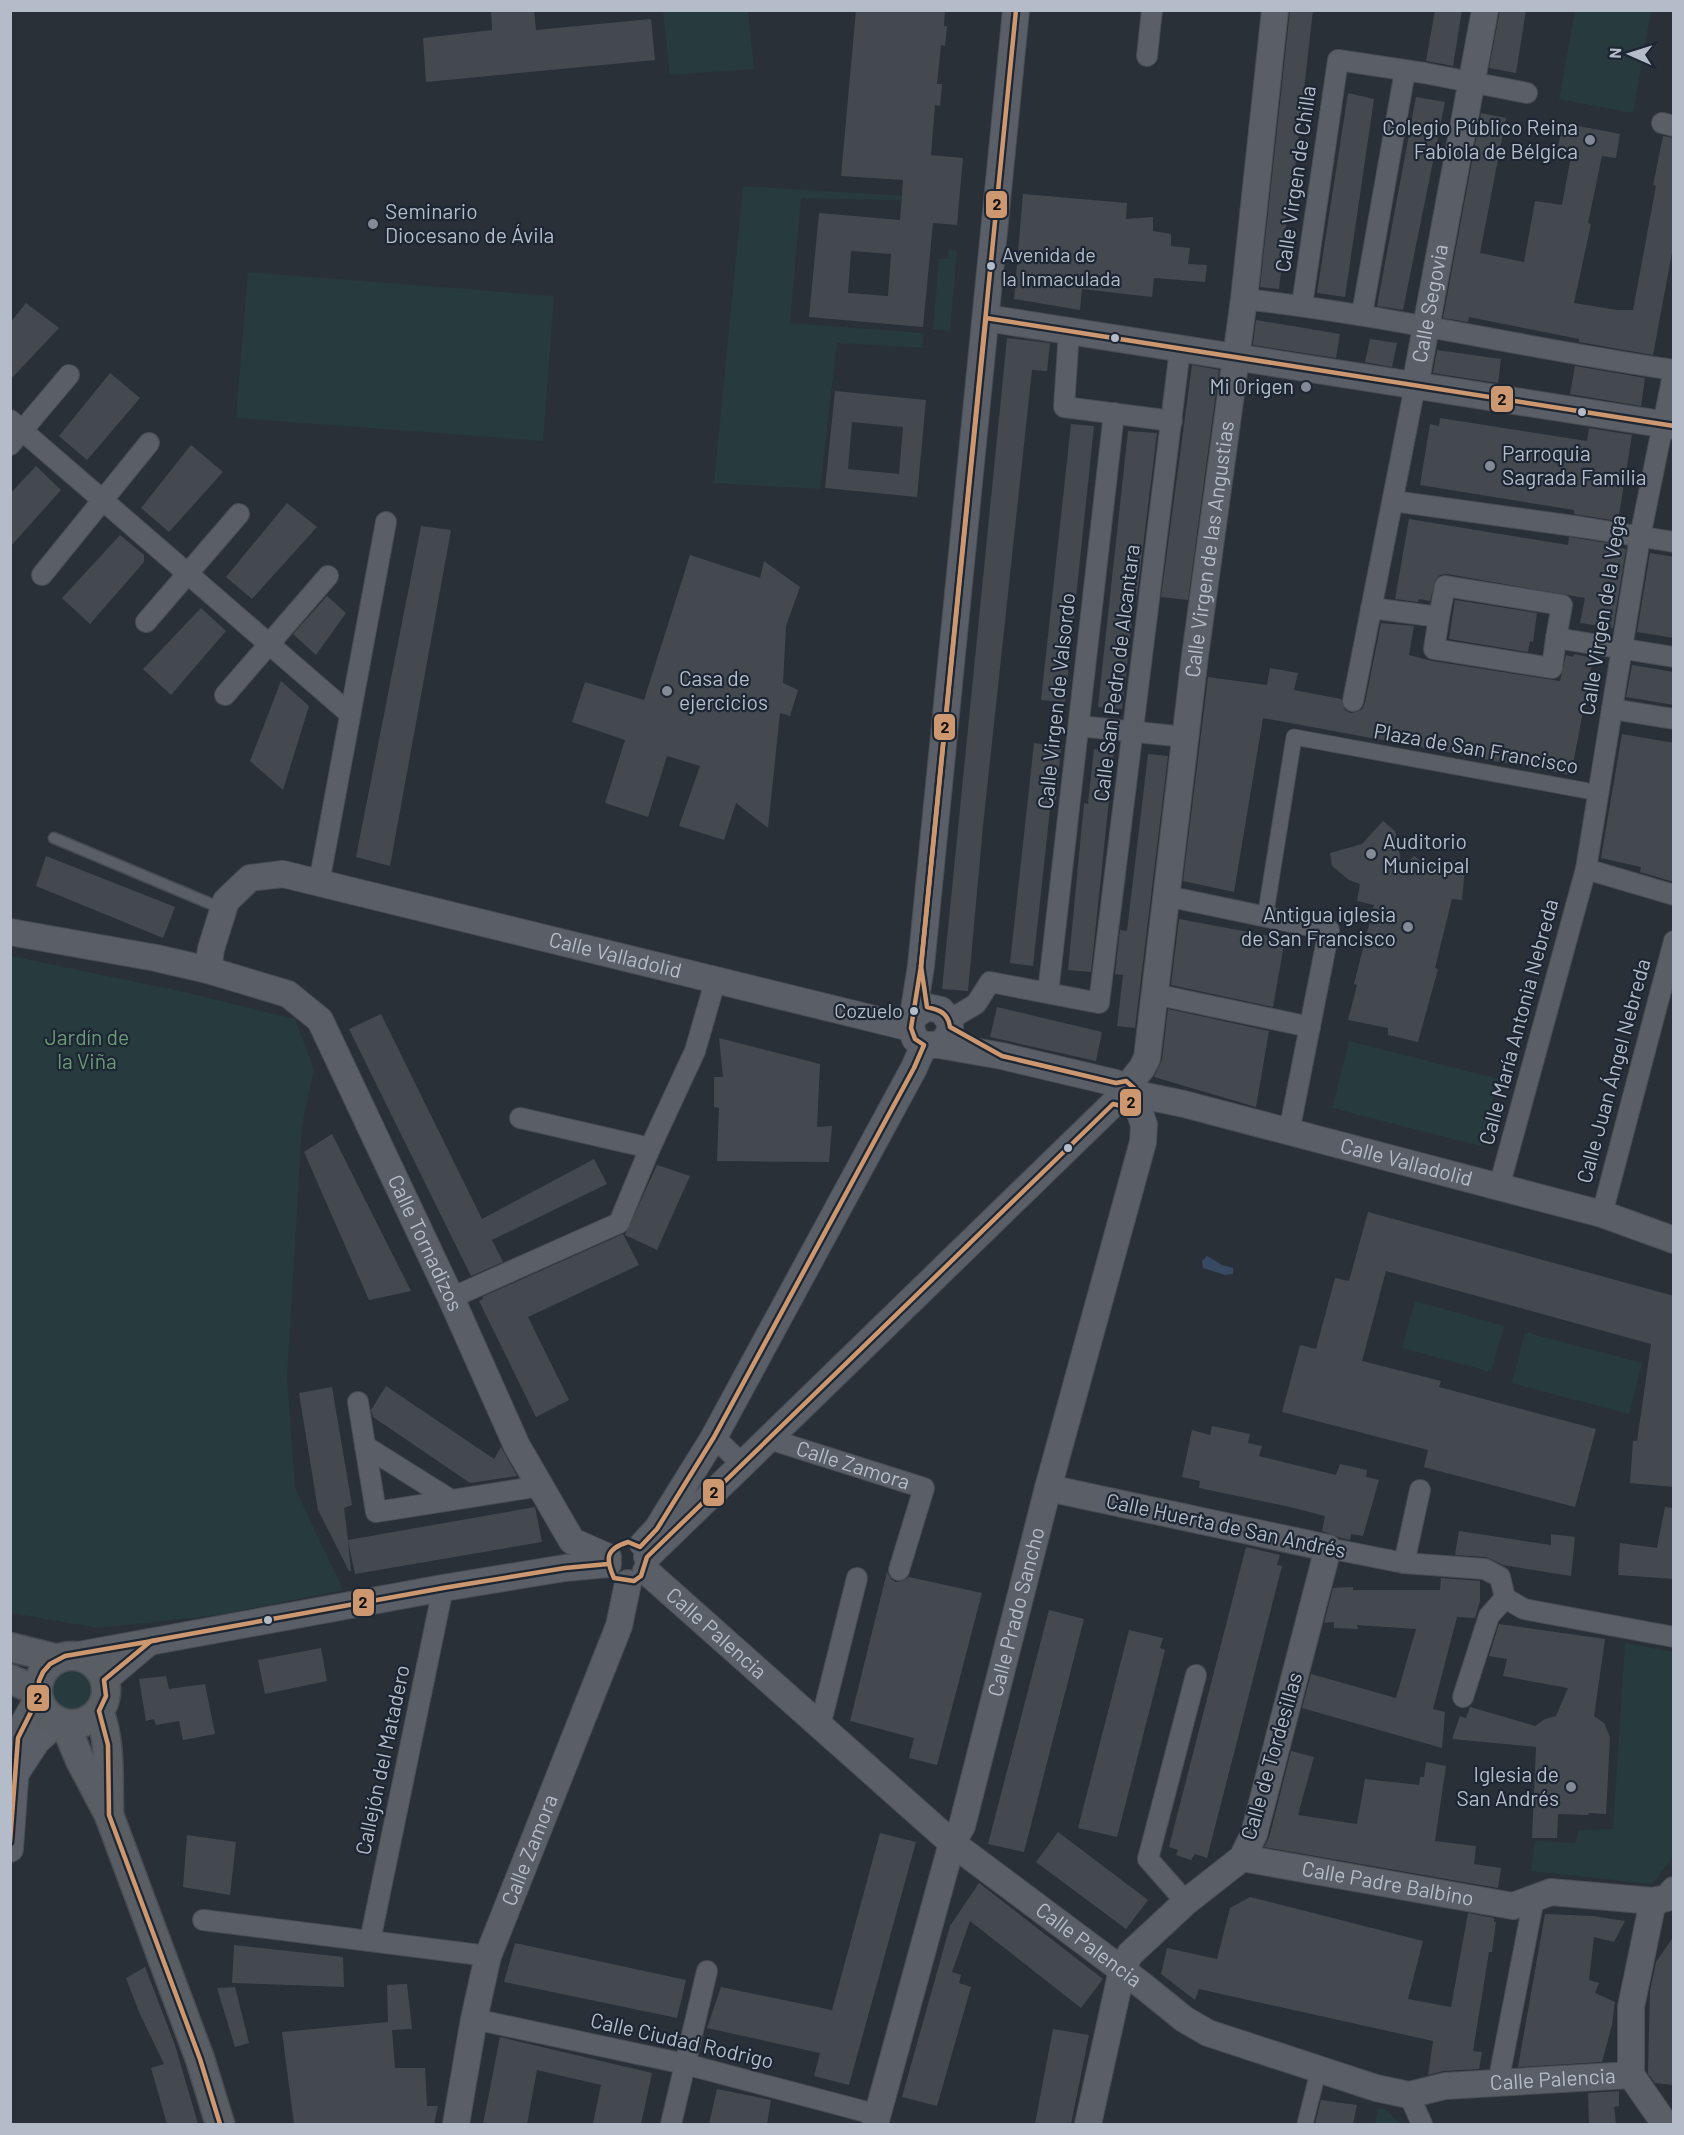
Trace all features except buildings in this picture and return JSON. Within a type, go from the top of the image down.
[{"type":"main road","points":[[10,1647],[83,1658],[92,1663],[104,1680],[106,1696],[99,1712],[84,1722],[61,1723]]},
{"type":"main road","points":[[66,1657],[50,1664],[43,1672],[39,1681],[38,1694],[45,1712],[61,1723],[109,1815],[200,2059],[220,2124]]},
{"type":"main road","points":[[10,1679],[38,1694]]},
{"type":"main road","points":[[99,1712],[108,1745],[109,1815]]},
{"type":"street","points":[[640,1564],[657,1528],[714,1437],[914,1068],[931,1027],[921,966],[1016,10]]},
{"type":"street","points":[[1147,56],[1152,10]]},
{"type":"street","name":"Calle Virgen de las Angustias","points":[[1123,1092],[1147,1058],[1185,737],[1244,299],[1275,10]]},
{"type":"street","name":"Calle Segovia","points":[[1353,701],[1428,326],[1485,10]]},
{"type":"street","name":"Calle Virgen de Chilla","points":[[1302,306],[1338,60],[1405,71]]},
{"type":"street","points":[[1362,314],[1405,71],[1527,93]]},
{"type":"street","points":[[1244,299],[1362,314],[1674,370]]},
{"type":"street","points":[[986,318],[1668,425]]},
{"type":"street","points":[[1069,331],[1064,407],[1172,421]]},
{"type":"street","name":"Calle San Pedro de Alcantara","points":[[1048,993],[1099,1003],[1180,349]]},
{"type":"street","name":"Calle Virgen de la Vega","points":[[1586,869],[1640,537],[1668,425],[1674,370]]},
{"type":"street","points":[[69,375],[14,431],[104,501],[350,714]]},
{"type":"street","name":"Calle Virgen de Valsordo","points":[[1048,993],[1114,413]]},
{"type":"street","points":[[42,575],[149,443]]},
{"type":"street","points":[[1393,501],[1581,526],[1674,542]]},
{"type":"street","points":[[146,622],[239,514]]},
{"type":"street","points":[[319,883],[386,522]]},
{"type":"street","points":[[225,695],[328,576]]},
{"type":"street","points":[[1444,586],[1562,605],[1552,668],[1434,649],[1440,617],[1444,586]]},
{"type":"street","points":[[1371,608],[1440,617]]},
{"type":"street","points":[[1556,638],[1674,657]]},
{"type":"street","points":[[1612,709],[1674,719]]},
{"type":"street","points":[[1079,726],[1185,737]]},
{"type":"street","name":"Plaza de San Francisco","points":[[1265,918],[1294,737],[1347,740],[1599,793]]},
{"type":"street","points":[[1586,869],[1674,895]]},
{"type":"street","name":"Calle María Antonia Nebreda","points":[[1499,1187],[1586,869]]},
{"type":"street","name":"Calle Valladolid","points":[[208,970],[211,949],[226,901],[250,878],[283,874],[715,982],[931,1027],[1002,1056],[1083,1076],[1123,1092],[1175,1102],[1602,1214],[1674,1240]]},
{"type":"street","points":[[1166,896],[1329,930],[1289,1132]]},
{"type":"street","name":"Calle Tornadizos","points":[[10,932],[156,958],[208,970],[288,994],[320,1020],[451,1298],[517,1446],[572,1541],[608,1561]]},
{"type":"street","name":"Calle Juan Ángel Nebreda","points":[[1602,1214],[1674,940]]},
{"type":"street","points":[[451,1298],[619,1222],[695,1051],[715,982]]},
{"type":"street","points":[[931,1027],[976,1004],[990,982],[1048,993]]},
{"type":"street","points":[[1154,994],[1310,1027]]},
{"type":"street","name":"Calle Zamora","points":[[456,2124],[474,2019],[488,1956],[619,1626],[640,1564],[1123,1092]]},
{"type":"street","name":"Calle Prado Sancho","points":[[876,2120],[952,1843],[962,1826],[1048,1488],[1143,1142],[1144,1125],[1123,1092]]},
{"type":"street","points":[[520,1118],[650,1148]]},
{"type":"street","points":[[358,1402],[376,1512],[540,1486]]},
{"type":"street","points":[[714,1437],[743,1465]]},
{"type":"street","name":"Calle Zamora","points":[[769,1439],[924,1488],[899,1570]]},
{"type":"street","points":[[365,1446],[451,1500]]},
{"type":"street","name":"Calle Huerta de San Andrés","points":[[1048,1488],[1404,1563],[1485,1569],[1500,1577],[1505,1598]]},
{"type":"street","points":[[1404,1563],[1420,1490]]},
{"type":"street","points":[[66,1657],[443,1588],[608,1561],[616,1546],[628,1542],[640,1564]]},
{"type":"street","name":"Calle de Tordesillas","points":[[1089,2124],[1122,1970],[1130,1954],[1186,1902],[1242,1858],[1254,1834],[1328,1548]]},
{"type":"street","name":"Calle Palencia","points":[[608,1561],[614,1578],[640,1564],[952,1843],[1185,2019],[1208,2033],[1376,2088],[1408,2095],[1444,2086],[1631,2074]]},
{"type":"street","points":[[820,1726],[857,1578]]},
{"type":"street","name":"Callejón del Matadero","points":[[370,1941],[443,1588]]},
{"type":"street","points":[[1463,1697],[1489,1616],[1505,1598],[1524,1609],[1674,1637]]},
{"type":"street","points":[[104,1680],[150,1641]]},
{"type":"street","points":[[1186,1902],[1148,1859],[1197,1675]]},
{"type":"street","points":[[10,1849],[18,1738],[38,1694]]},
{"type":"street","points":[[16,1773],[37,1741],[61,1723]]},
{"type":"street","name":"Calle Padre Balbino","points":[[1242,1858],[1513,1906],[1551,1892],[1667,1898]]},
{"type":"street","points":[[1498,2083],[1534,1898]]},
{"type":"street","points":[[1665,2124],[1631,2074],[1631,2007],[1667,1898]]},
{"type":"street","points":[[203,1920],[488,1956]]},
{"type":"street","points":[[671,2124],[707,1971]]},
{"type":"street","name":"Calle Ciudad Rodrigo","points":[[474,2019],[685,2064],[876,2120]]},
{"type":"street","points":[[1305,2124],[1319,2068]]},
{"type":"street","points":[[1408,2095],[1422,2124]]},
{"type":"lane","points":[[54,838],[223,909]]},
{"type":"green space","points":[[663,11],[748,11],[754,69],[670,75]]},
{"type":"green space","points":[[1575,11],[1651,11],[1633,113],[1559,99]]},
{"type":"green space","points":[[743,186],[923,197],[922,201],[801,198],[790,323],[924,333],[923,348],[837,343],[820,489],[714,483]]},
{"type":"green space","points":[[949,250],[957,251],[950,331],[933,329],[939,259],[948,259]]},
{"type":"green space","points":[[248,272],[554,296],[543,441],[236,418]]},
{"type":"green space","name":"Jardín de la Viña","points":[[11,956],[180,991],[295,1019],[314,1069],[302,1126],[287,1378],[295,1488],[343,1590],[218,1615],[99,1628],[11,1613]]},
{"type":"green space","points":[[1349,1041],[1498,1079],[1481,1146],[1332,1108]]},
{"type":"green space","points":[[1415,1301],[1504,1326],[1491,1372],[1402,1348]]},
{"type":"green space","points":[[1525,1332],[1642,1363],[1629,1414],[1512,1383]]},
{"type":"green space","points":[[1625,1643],[1673,1652],[1673,1857],[1652,1884],[1531,1871],[1535,1841],[1575,1843],[1579,1830],[1613,1829]]},
{"type":"green space","points":[[71,1671],[85,1676],[90,1690],[85,1704],[71,1709],[57,1704],[52,1690],[57,1676]]},
{"type":"green space","points":[[1378,2109],[1385,2109],[1400,2124],[1375,2124]]},
{"type":"water","points":[[1207,1256],[1222,1265],[1233,1268],[1233,1274],[1225,1275],[1203,1268],[1202,1261]]},
{"type":"transit line","name":"2","points":[[921,966],[1016,10]]},
{"type":"transit line","name":"2","points":[[921,966],[986,318]]},
{"type":"transit line","name":"2","points":[[986,318],[1674,426]]},
{"type":"transit line","name":"2","points":[[921,966],[927,1007],[943,1013],[950,1027],[1002,1056],[1116,1083],[1126,1081],[1134,1088],[1135,1098],[1126,1107],[1113,1104],[647,1557],[641,1576],[634,1581],[614,1578],[609,1565],[609,1555],[615,1548],[628,1542],[640,1547],[657,1529],[714,1437],[914,1068],[924,1045],[915,1039],[911,1028],[921,966]]},
{"type":"transit line","name":"2","points":[[220,2124],[200,2059],[109,1815],[108,1745],[99,1711],[106,1696],[104,1680],[151,1641],[443,1588],[565,1568],[608,1564]]},
{"type":"transit line","name":"2","points":[[10,1842],[18,1738],[38,1698],[39,1681],[43,1672],[50,1664],[65,1656],[158,1640]]},
{"type":"place","name":"Colegio Público Reina Fabiola de Bélgica","points":[[1590,140]]},
{"type":"place","name":"Seminario Diocesano de Ávila","points":[[373,224]]},
{"type":"place","name":"Avenida de la Inmaculada","points":[[991,266]]},
{"type":"place","name":"Mi Origen","points":[[1306,387]]},
{"type":"place","name":"Parroquia Sagrada Familia","points":[[1490,466]]},
{"type":"place","name":"Casa de ejercicios","points":[[667,691]]},
{"type":"place","name":"Auditorio Municipal","points":[[1371,854]]},
{"type":"place","name":"Antigua iglesia de San Francisco","points":[[1408,927]]},
{"type":"place","name":"Cozuelo","points":[[914,1011]]},
{"type":"place","name":"Iglesia de San Andrés","points":[[1571,1787]]}]
